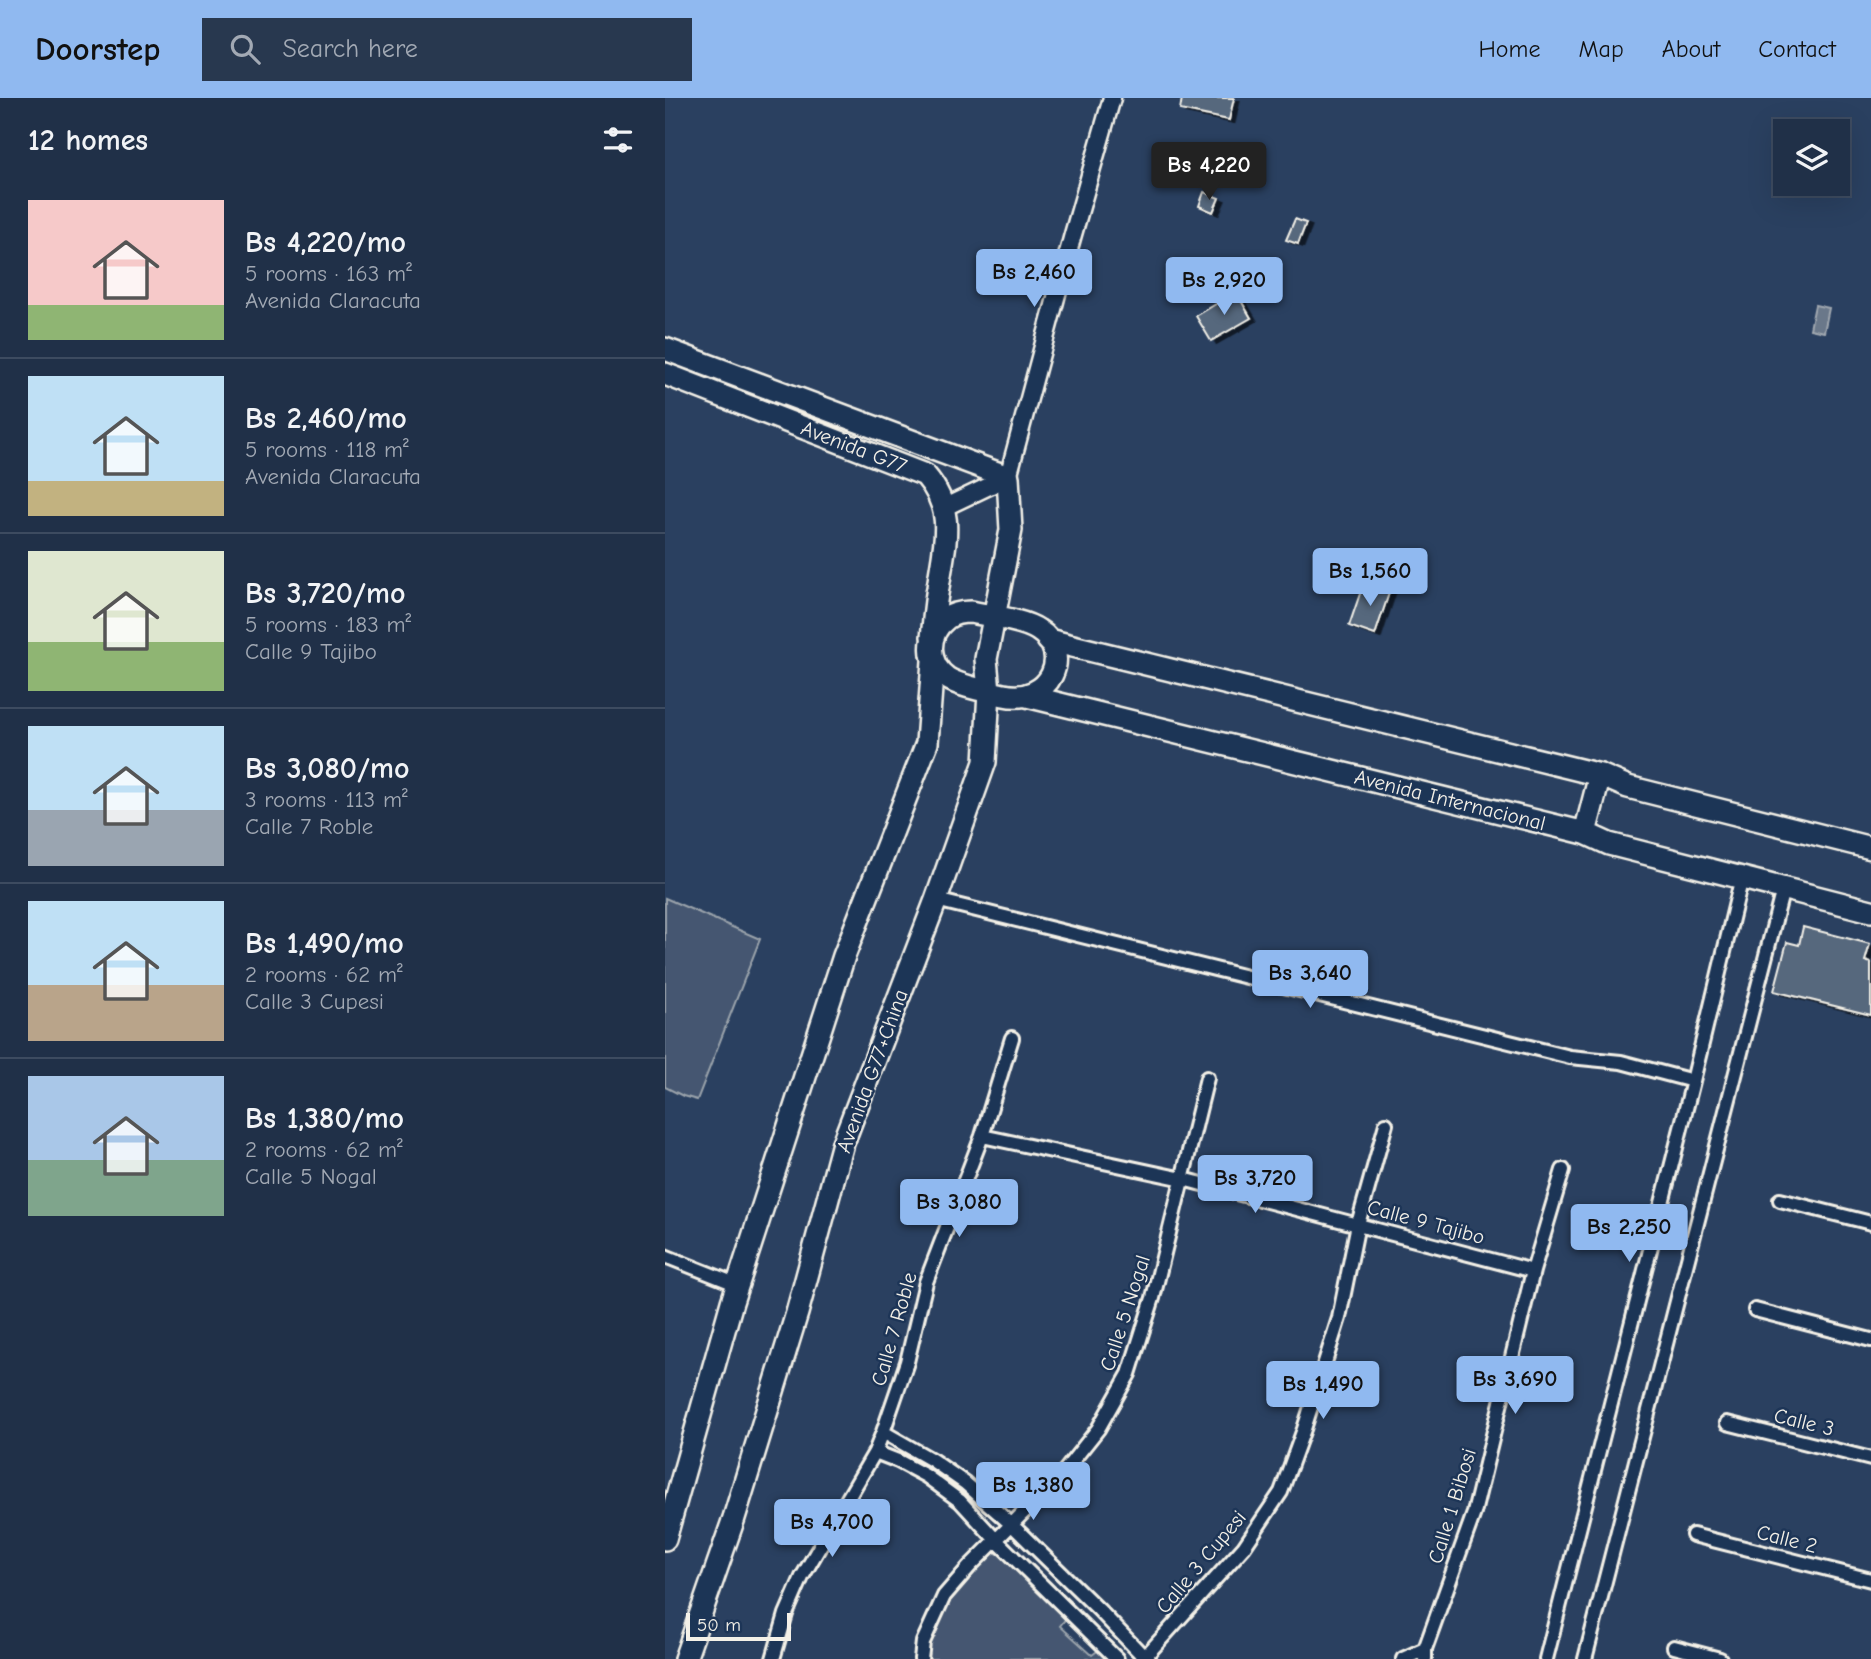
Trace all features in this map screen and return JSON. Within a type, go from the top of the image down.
[{"type":"main road","name":"Avenida G77","points":[[665,349],[1008,477]]},
{"type":"main road","name":"Avenida G77","points":[[665,374],[925,475],[937,489],[947,534],[937,590],[931,649],[933,661]]},
{"type":"main road","name":"Avenida G77+China","points":[[685,1659],[742,1492],[797,1313],[843,1143],[936,900],[985,762],[989,691],[986,659],[1011,530],[1008,477]]},
{"type":"main road","points":[[933,637],[938,626],[947,617],[959,612],[971,612],[1028,625],[1040,631],[1054,651],[1055,663],[1052,675],[1037,692],[1016,697],[949,680],[933,661]]},
{"type":"main road","points":[[1048,640],[1601,775],[1628,788],[1871,848]]},
{"type":"main road","points":[[666,1530],[738,1285],[844,956],[927,743],[933,661]]},
{"type":"main road","name":"Avenida Internacional","points":[[1027,696],[1585,833],[1609,844],[1871,911]]},
{"type":"main road","points":[[1585,833],[1601,775]]},
{"type":"street","points":[[943,508],[1008,477],[1112,98]]},
{"type":"street","points":[[1546,1659],[1742,877]]},
{"type":"street","points":[[1585,1659],[1783,889]]},
{"type":"street","points":[[936,900],[1570,1057],[1621,1062],[1693,1081]]},
{"type":"street","name":"Calle 7 Roble","points":[[773,1659],[786,1614],[802,1577],[875,1452],[883,1432],[907,1362],[926,1282],[982,1136],[1012,1038]]},
{"type":"street","name":"Calle 5 Nogal","points":[[921,1659],[923,1642],[944,1597],[996,1539],[1063,1474],[1098,1429],[1129,1374],[1153,1298],[1206,1078]]},
{"type":"street","name":"Calle 3 Cupesi","points":[[1145,1659],[1244,1547],[1281,1493],[1339,1318],[1358,1224],[1386,1124]]},
{"type":"street","name":"Calle 9 Tajibo","points":[[982,1136],[1183,1179],[1533,1271]]},
{"type":"street","name":"Calle 1 Bibosi","points":[[1403,1659],[1425,1654],[1474,1513],[1533,1271],[1563,1170]]},
{"type":"street","points":[[1780,1200],[1871,1223]]},
{"type":"street","points":[[665,1256],[738,1285]]},
{"type":"street","points":[[1755,1310],[1871,1340]]},
{"type":"street","name":"Calle 3","points":[[1727,1423],[1871,1459]]},
{"type":"street","points":[[883,1432],[932,1460],[965,1483],[1099,1610],[1145,1659]]},
{"type":"street","points":[[875,1452],[926,1476],[960,1501],[1117,1659]]},
{"type":"street","name":"Calle 2","points":[[1693,1535],[1871,1580]]},
{"type":"street","points":[[1674,1647],[1720,1659]]},
{"type":"shaded area","points":[[1815,305],[1829,308],[1824,332],[1810,329]]},
{"type":"shaded area","points":[[665,898],[760,939],[697,1100],[665,1087]]},
{"type":"shaded area","points":[[992,1552],[1003,1555],[1067,1617],[1060,1626],[1092,1655],[1100,1649],[1110,1659],[928,1659],[930,1643],[953,1594]]},
{"type":"building","points":[[1182,98],[1234,98],[1229,120],[1180,110]]},
{"type":"building","points":[[1204,192],[1219,198],[1213,212],[1199,206]]},
{"type":"building","points":[[1295,219],[1306,223],[1298,244],[1286,240]]},
{"type":"building","points":[[1236,292],[1251,318],[1211,341],[1196,316]]},
{"type":"building","points":[[1364,582],[1390,590],[1375,635],[1349,626]]},
{"type":"building","points":[[1803,927],[1870,944],[1865,961],[1871,963],[1871,1015],[1774,991],[1787,942],[1799,945]]}]
